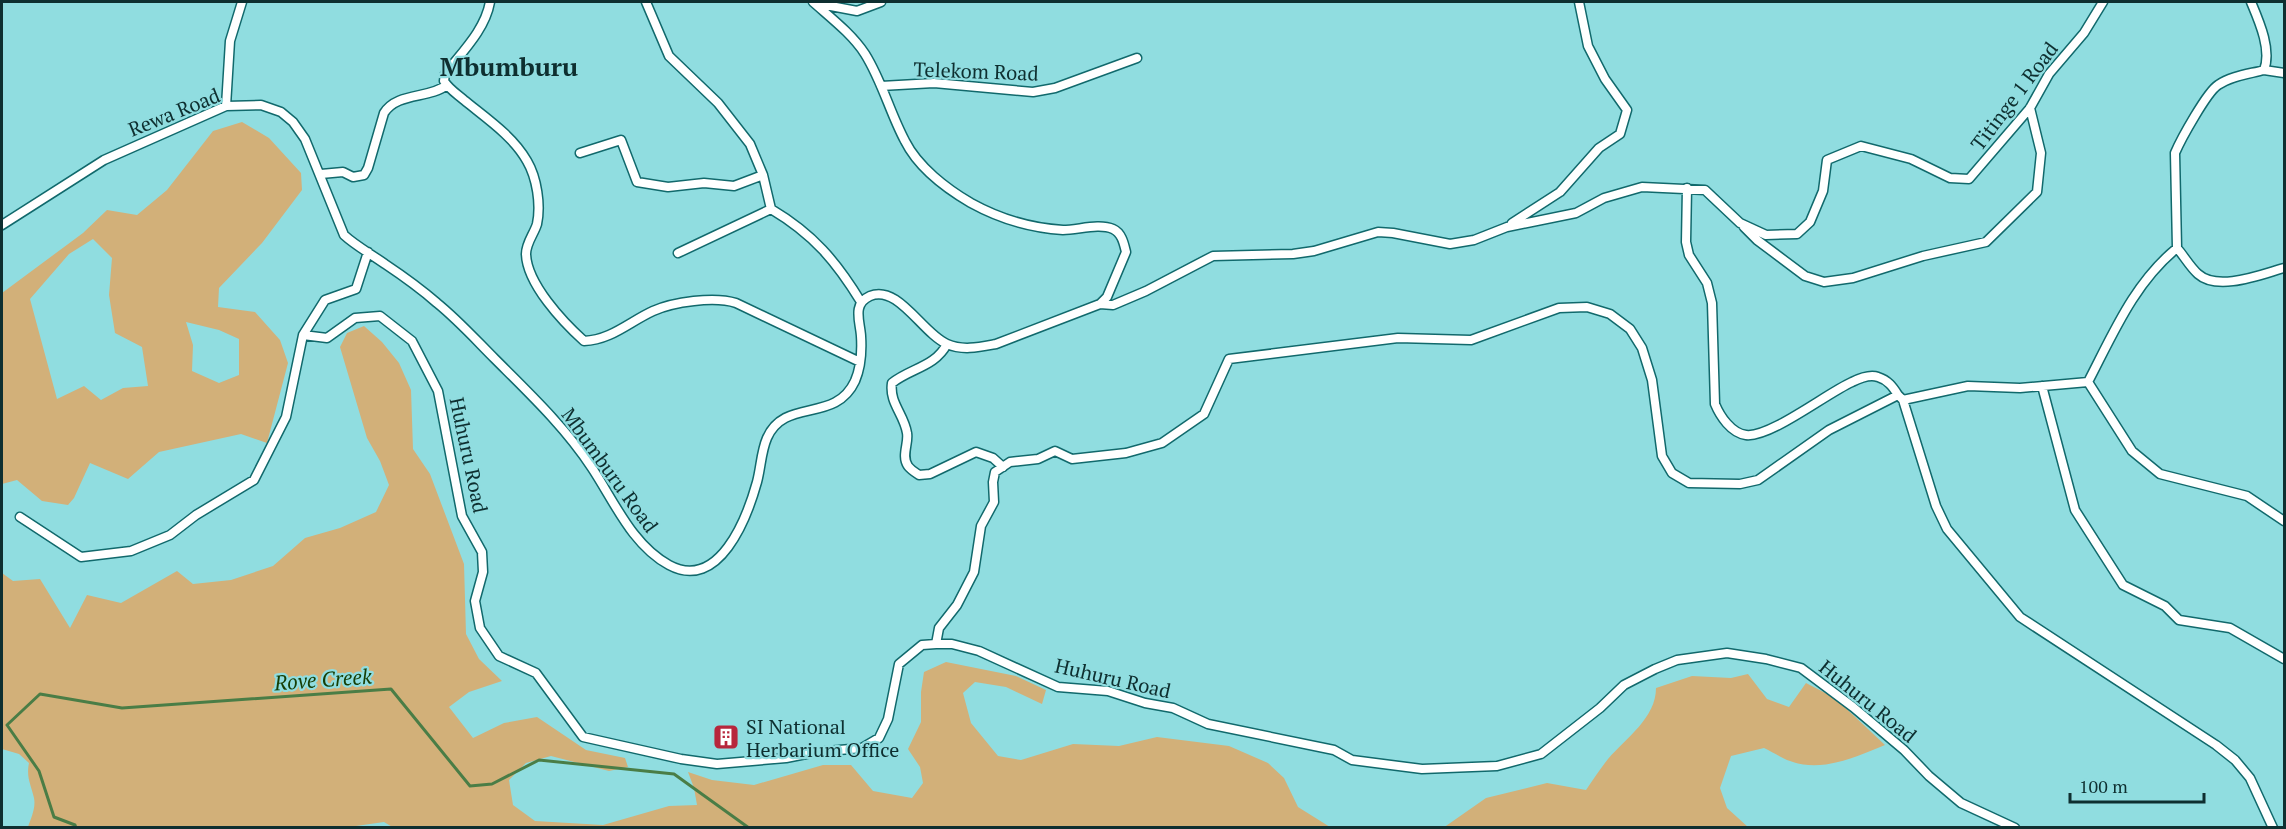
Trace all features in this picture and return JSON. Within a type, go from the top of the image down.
[{"type":"street","points":[[225,106],[230,41],[242,2]]},
{"type":"street","points":[[490,2],[488,16],[445,74],[444,81],[507,136],[527,161],[533,174],[538,203],[536,225],[526,253],[531,275],[541,292],[572,331],[584,341],[593,340],[610,335],[653,311],[680,303],[719,298],[736,303],[860,362]]},
{"type":"street","points":[[646,2],[669,56],[718,103],[750,144],[763,175],[771,209],[796,223],[821,247],[843,272],[861,302],[875,295],[885,295],[897,300],[933,337],[947,344],[971,348],[996,344],[1100,304],[1107,297],[1126,252],[1116,230],[1108,227],[1065,230],[1012,221],[970,202],[951,189],[917,160],[902,135],[864,52],[839,24],[814,2]]},
{"type":"street","points":[[814,2],[857,11],[881,2]]},
{"type":"street","points":[[1507,227],[1560,192],[1599,148],[1620,134],[1627,110],[1605,79],[1588,46],[1579,2]]},
{"type":"street","name":"Titinge 1 Road","points":[[1100,304],[1113,305],[1146,291],[1213,256],[1293,254],[1314,251],[1378,232],[1393,232],[1450,244],[1474,240],[1507,227],[1576,213],[1604,198],[1642,187],[1705,190],[1740,223],[1766,235],[1797,234],[1810,222],[1823,190],[1827,160],[1860,146],[1911,159],[1950,178],[1969,179],[2030,108],[2049,74],[2084,33],[2103,2]]},
{"type":"street","points":[[2251,2],[2259,22],[2268,61],[2264,70]]},
{"type":"street","name":"Telekom Road","points":[[881,86],[934,83],[1033,92],[1055,88],[1137,58]]},
{"type":"street","points":[[2284,73],[2264,70],[2230,79],[2216,86],[2181,139],[2175,153],[2177,248],[2199,276],[2221,282],[2241,280],[2284,268]]},
{"type":"street","points":[[321,174],[343,172],[353,177],[364,175],[387,107],[399,100],[439,91],[447,85]]},
{"type":"street","name":"Rewa Road","points":[[2,225],[104,160],[225,106],[261,105],[281,112],[293,122],[305,139],[321,174],[337,222],[344,235],[368,252]]},
{"type":"street","points":[[1740,223],[1757,240],[1805,276],[1824,282],[1853,278],[1923,256],[1986,242],[2037,192],[2042,153],[2030,108]]},
{"type":"street","points":[[580,153],[621,140],[637,182],[668,187],[704,183],[734,186],[763,175]]},
{"type":"street","points":[[1687,188],[1686,242],[1689,255],[1707,283],[1712,303],[1715,404],[1720,415],[1731,427],[1745,435],[1761,434],[1842,386],[1863,377],[1876,376],[1889,382],[1901,397],[1936,506],[1947,529],[1997,592],[2020,617],[2216,745],[2235,760],[2250,778],[2273,828]]},
{"type":"street","points":[[678,253],[771,209]]},
{"type":"street","points":[[2088,382],[2129,302],[2160,262],[2177,248]]},
{"type":"street","points":[[20,517],[81,557],[131,551],[170,535],[196,515],[254,480],[286,417],[303,335],[325,300],[356,289],[368,252]]},
{"type":"street","name":"Mbumburu Road","points":[[368,252],[439,304],[534,398],[575,444],[638,539],[654,555],[679,570],[702,570],[713,564],[734,538],[747,515],[758,478],[762,452],[772,428],[780,420],[793,414],[826,407],[840,400],[851,388],[860,362],[861,335],[858,310],[861,302]]},
{"type":"street","points":[[936,644],[939,628],[957,605],[974,572],[981,526],[994,502],[995,472],[1010,462],[1038,459],[1055,451],[1072,459],[1126,453],[1162,443],[1204,414],[1229,359],[1398,338],[1471,340],[1559,308],[1587,307],[1610,314],[1630,328],[1642,348],[1652,380],[1662,456],[1672,473],[1689,483],[1740,484],[1758,480],[1829,430],[1901,397],[1968,386],[2020,388],[2088,382]]},
{"type":"street","name":"Huhuru Road","points":[[303,335],[327,338],[355,318],[380,316],[412,341],[438,392],[462,516],[482,552],[483,572],[475,601],[480,628],[499,656],[536,673],[583,737],[681,759],[717,764],[786,759],[816,752],[862,748],[879,738],[888,719],[899,664],[922,645],[952,644],[979,651],[1058,687],[1108,691],[1145,703],[1173,708],[1208,724],[1334,750],[1352,760],[1422,769],[1497,766],[1541,754],[1624,685],[1655,669],[1677,660],[1727,653],[1766,659],[1801,668],[1862,714],[1961,803],[2015,828]]},
{"type":"street","points":[[947,344],[933,363],[903,375],[892,383],[894,406],[907,432],[905,456],[908,466],[919,475],[930,474],[976,452],[993,458],[1003,467]]},
{"type":"street","points":[[2088,382],[2132,451],[2160,474],[2247,496],[2284,521]]},
{"type":"street","points":[[2042,386],[2076,510],[2123,585],[2165,606],[2179,620],[2230,628],[2284,659]]},
{"type":"shaded area","points":[[242,122],[269,138],[301,173],[302,190],[262,243],[219,288],[218,307],[255,312],[280,340],[288,363],[267,443],[241,434],[159,452],[128,479],[90,463],[74,498],[68,505],[42,501],[17,480],[2,484],[2,293],[83,233],[107,210],[137,215],[167,190],[213,131]],"holes":[[[93,239],[112,258],[109,295],[115,333],[142,347],[148,386],[123,388],[101,400],[84,386],[57,399],[30,299],[69,254]],[[186,322],[219,330],[239,339],[239,375],[219,383],[192,371],[193,345]]]},
{"type":"shaded area","points":[[364,326],[382,342],[399,363],[411,390],[413,449],[430,474],[464,564],[466,634],[479,659],[502,681],[469,692],[449,707],[473,738],[504,723],[537,717],[586,750],[625,758],[628,767],[609,771],[551,756],[526,763],[509,780],[513,805],[535,821],[603,825],[669,806],[697,805],[688,772],[712,780],[754,785],[823,765],[851,765],[873,791],[912,798],[923,783],[920,767],[908,749],[921,722],[924,672],[946,662],[1016,676],[1046,690],[1042,704],[1006,687],[975,682],[963,693],[971,723],[998,756],[1021,760],[1073,744],[1119,746],[1157,737],[1229,746],[1268,763],[1284,778],[1298,807],[1330,827],[394,828],[384,822],[342,828],[28,827],[34,802],[28,777],[29,763],[19,754],[2,749],[2,573],[13,581],[40,579],[70,628],[87,595],[121,603],[177,571],[193,584],[231,580],[273,566],[305,538],[340,528],[376,512],[389,485],[380,461],[367,438],[340,347],[347,333]]},
{"type":"shaded area","points":[[1748,674],[1767,699],[1789,707],[1806,683],[1835,698],[1885,745],[1838,762],[1814,765],[1790,761],[1764,748],[1731,756],[1720,788],[1727,808],[1748,827],[1443,828],[1486,798],[1547,783],[1586,790],[1608,759],[1646,718],[1655,699],[1656,688],[1692,676],[1731,678]]},
{"type":"waterway","name":"Rove Creek","points":[[76,828],[75,825],[54,817],[39,771],[7,725],[40,694],[122,708],[391,689],[470,786],[492,784],[539,760],[674,774],[749,828]]},
{"type":"place","name":"SI National Herbarium Office","points":[[726,737]]},
{"type":"district","name":"Mbumburu","points":[[509,66]]}]
